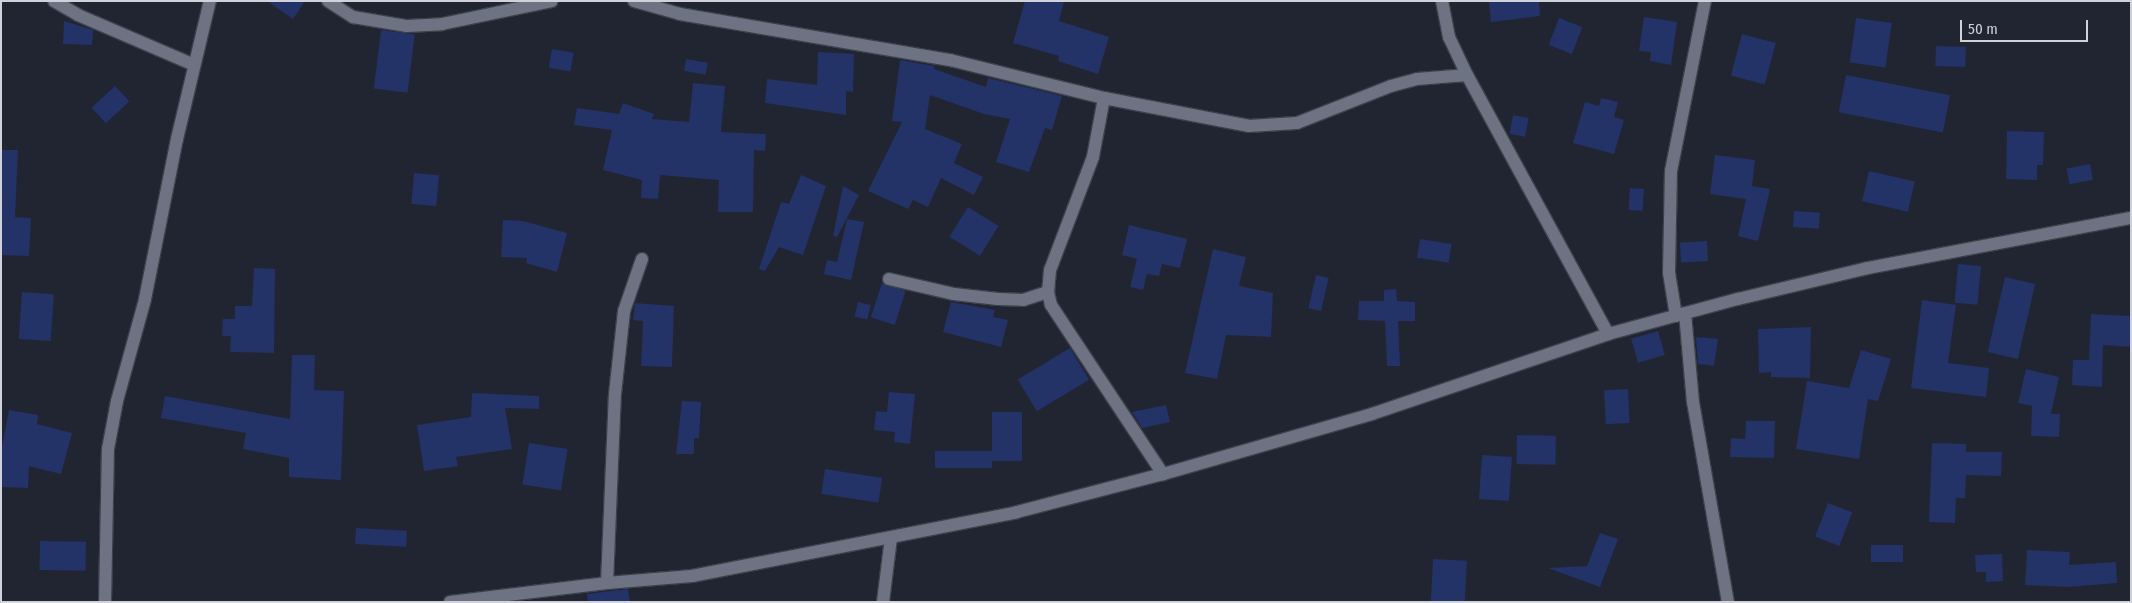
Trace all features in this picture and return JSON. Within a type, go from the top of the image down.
[{"type":"street","points":[[54,1],[78,15],[194,65]]},
{"type":"street","points":[[105,602],[108,449],[117,401],[145,299],[194,65],[210,1]]},
{"type":"street","points":[[328,1],[353,17],[407,26],[442,24],[552,1]]},
{"type":"street","points":[[634,1],[680,14],[950,60],[1104,98],[1250,126],[1297,123],[1391,86],[1417,79],[1466,75]]},
{"type":"street","points":[[1442,1],[1448,37],[1466,75],[1608,334]]},
{"type":"street","points":[[1705,1],[1671,171],[1669,273],[1680,314],[1693,402],[1728,602]]},
{"type":"street","points":[[1104,98],[1092,157],[1050,270],[1048,292],[1051,306],[1163,474]]},
{"type":"street","points":[[450,602],[607,583],[692,576],[1017,512],[1163,474],[1372,414],[1608,334],[1680,314],[1868,268],[2131,218]]},
{"type":"street","points":[[607,583],[615,394],[624,311],[642,259]]},
{"type":"street","points":[[889,279],[954,294],[998,299],[1022,300],[1048,292]]},
{"type":"street","points":[[883,602],[891,538]]},
{"type":"building","points":[[267,1],[305,1],[293,19]]},
{"type":"building","points":[[1025,1],[1064,1],[1059,21],[1109,37],[1098,74],[1058,61],[1059,56],[1013,43]]},
{"type":"building","points":[[1489,1],[1539,1],[1540,16],[1491,22]]},
{"type":"building","points":[[1644,17],[1677,22],[1671,65],[1650,61],[1651,52],[1639,51]]},
{"type":"building","points":[[1559,18],[1582,27],[1572,54],[1549,45]]},
{"type":"building","points":[[1856,18],[1892,23],[1885,68],[1850,63]]},
{"type":"building","points":[[64,21],[93,30],[92,45],[63,44]]},
{"type":"building","points":[[381,30],[415,34],[408,93],[374,89]]},
{"type":"building","points":[[1742,34],[1776,43],[1765,85],[1731,76]]},
{"type":"building","points":[[1936,46],[1966,47],[1965,67],[1935,66]]},
{"type":"building","points":[[552,49],[574,53],[570,72],[549,68]]},
{"type":"building","points":[[818,52],[854,54],[853,92],[846,91],[846,115],[765,103],[767,79],[817,85]]},
{"type":"building","points":[[686,59],[708,63],[706,75],[684,71]]},
{"type":"building","points":[[900,60],[934,66],[934,69],[986,87],[988,78],[1062,96],[1052,130],[1045,128],[1029,172],[996,162],[1010,119],[984,114],[930,95],[925,129],[962,144],[954,163],[983,177],[974,195],[941,178],[928,207],[913,200],[908,209],[868,191],[902,122],[892,121]]},
{"type":"building","points":[[1846,75],[1950,95],[1943,133],[1839,112]]},
{"type":"building","points":[[693,83],[725,86],[721,132],[766,134],[765,151],[754,150],[753,212],[718,212],[719,180],[660,175],[658,199],[641,198],[642,180],[603,170],[612,130],[574,125],[577,108],[619,114],[623,103],[654,114],[652,119],[689,122]]},
{"type":"building","points":[[115,86],[129,101],[106,123],[92,108]]},
{"type":"building","points":[[1601,98],[1618,102],[1614,117],[1624,120],[1614,154],[1573,143],[1585,102],[1599,106]]},
{"type":"building","points":[[1513,115],[1529,118],[1525,137],[1509,134]]},
{"type":"building","points":[[2007,131],[2044,132],[2043,165],[2037,165],[2037,180],[2006,179]]},
{"type":"building","points":[[1,150],[18,150],[15,217],[31,218],[29,256],[1,255]]},
{"type":"building","points":[[1715,155],[1755,160],[1752,186],[1770,189],[1758,241],[1738,236],[1746,199],[1710,194]]},
{"type":"building","points":[[2090,164],[2093,180],[2069,184],[2066,169]]},
{"type":"building","points":[[1869,171],[1915,182],[1908,212],[1862,201]]},
{"type":"building","points":[[414,173],[439,175],[436,206],[411,204]]},
{"type":"building","points":[[801,175],[826,186],[803,255],[779,247],[765,271],[759,269],[781,202],[789,204]]},
{"type":"building","points":[[843,186],[859,195],[837,237],[833,236]]},
{"type":"building","points":[[1630,188],[1644,189],[1642,211],[1628,210]]},
{"type":"building","points":[[968,207],[999,226],[980,256],[949,237]]},
{"type":"building","points":[[1794,211],[1820,213],[1819,229],[1793,227]]},
{"type":"building","points":[[847,219],[864,222],[851,280],[824,274],[827,260],[837,262]]},
{"type":"building","points":[[503,220],[523,221],[567,233],[557,272],[526,263],[527,258],[501,257]]},
{"type":"building","points":[[1129,225],[1187,239],[1180,268],[1162,264],[1159,276],[1147,274],[1143,290],[1130,287],[1137,259],[1122,255]]},
{"type":"building","points":[[1420,239],[1452,244],[1449,263],[1417,258]]},
{"type":"building","points":[[1707,241],[1708,261],[1681,262],[1680,242]]},
{"type":"building","points":[[1213,249],[1246,257],[1239,286],[1273,293],[1271,337],[1226,335],[1217,379],[1185,373]]},
{"type":"building","points":[[1958,264],[1981,266],[1978,305],[1955,303]]},
{"type":"building","points":[[254,268],[275,269],[274,353],[230,352],[231,336],[222,336],[223,319],[235,319],[235,306],[252,306]]},
{"type":"building","points":[[1316,275],[1329,278],[1321,311],[1308,308]]},
{"type":"building","points":[[2005,277],[2035,284],[2018,359],[1988,352]]},
{"type":"building","points":[[882,283],[906,291],[895,325],[871,317]]},
{"type":"building","points":[[1396,289],[1397,301],[1415,302],[1415,321],[1398,321],[1400,366],[1387,366],[1385,321],[1358,320],[1359,301],[1384,301],[1384,290]]},
{"type":"building","points":[[22,292],[54,294],[51,341],[19,339]]},
{"type":"building","points":[[1922,300],[1956,305],[1948,363],[1989,368],[1986,397],[1911,388]]},
{"type":"building","points":[[858,302],[871,305],[867,320],[855,317]]},
{"type":"building","points":[[951,302],[995,310],[993,317],[1008,320],[1001,347],[943,332]]},
{"type":"building","points":[[635,303],[674,306],[672,367],[641,366],[643,321],[633,320]]},
{"type":"building","points":[[2091,314],[2131,316],[2131,347],[2103,345],[2102,387],[2072,385],[2073,360],[2089,360]]},
{"type":"building","points":[[1811,327],[1810,378],[1771,377],[1771,372],[1759,373],[1758,329]]},
{"type":"building","points":[[1658,331],[1665,355],[1638,363],[1631,339]]},
{"type":"building","points":[[1696,337],[1718,339],[1714,366],[1698,364]]},
{"type":"building","points":[[1070,348],[1089,380],[1037,411],[1018,379]]},
{"type":"building","points":[[1861,350],[1891,359],[1878,401],[1868,399],[1859,459],[1796,449],[1807,381],[1849,388]]},
{"type":"building","points":[[292,355],[315,355],[314,390],[344,391],[341,480],[289,477],[289,458],[243,449],[246,433],[161,418],[165,396],[290,419]]},
{"type":"building","points":[[2026,369],[2059,377],[2051,414],[2060,414],[2059,437],[2031,436],[2032,406],[2018,403]]},
{"type":"building","points":[[1628,389],[1630,423],[1606,424],[1604,390]]},
{"type":"building","points":[[889,392],[915,394],[910,444],[894,442],[895,432],[874,430],[876,411],[887,412]]},
{"type":"building","points":[[472,393],[539,396],[539,409],[505,408],[512,449],[456,457],[458,466],[424,471],[417,425],[471,417]]},
{"type":"building","points":[[682,401],[701,402],[699,438],[694,438],[694,454],[676,454]]},
{"type":"building","points":[[1166,405],[1170,422],[1142,428],[1132,412]]},
{"type":"building","points":[[9,410],[38,415],[37,424],[72,433],[61,474],[29,466],[28,488],[1,487],[1,452]]},
{"type":"building","points":[[992,412],[1022,412],[1022,461],[992,461]]},
{"type":"building","points":[[1746,421],[1775,421],[1774,458],[1730,457],[1731,438],[1745,439]]},
{"type":"building","points":[[1517,435],[1556,436],[1555,465],[1516,464]]},
{"type":"building","points":[[529,443],[568,449],[561,491],[522,484]]},
{"type":"building","points":[[1932,443],[1966,444],[1966,452],[2002,452],[2001,476],[1966,475],[1965,498],[1956,498],[1955,523],[1929,522]]},
{"type":"building","points":[[935,451],[992,451],[992,468],[935,468]]},
{"type":"building","points":[[1482,455],[1512,457],[1509,501],[1479,499]]},
{"type":"building","points":[[825,469],[882,478],[878,503],[821,494]]},
{"type":"building","points":[[1828,503],[1852,512],[1839,546],[1815,537]]},
{"type":"building","points":[[356,528],[407,531],[406,547],[355,544]]},
{"type":"building","points":[[1600,533],[1618,539],[1600,587],[1548,568],[1587,566]]},
{"type":"building","points":[[40,541],[86,542],[85,571],[39,570]]},
{"type":"building","points":[[1871,545],[1903,545],[1903,562],[1871,562]]},
{"type":"building","points":[[2027,550],[2070,552],[2069,565],[2116,562],[2117,583],[2068,587],[2025,585]]},
{"type":"building","points":[[2002,554],[2003,581],[1986,582],[1986,572],[1976,572],[1975,555]]},
{"type":"building","points":[[1433,559],[1467,561],[1465,602],[1431,602]]},
{"type":"building","points":[[628,589],[630,602],[588,602],[587,594]]}]
